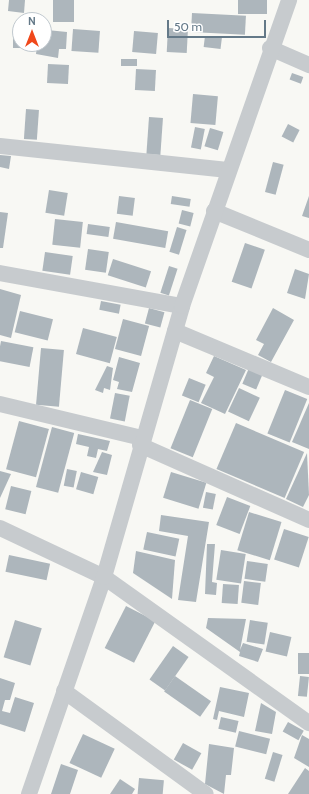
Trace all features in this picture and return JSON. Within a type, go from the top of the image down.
[{"type":"street","points":[[28,794],[104,577],[140,442],[182,306],[270,48],[289,0]]},
{"type":"street","points":[[270,48],[309,65]]},
{"type":"street","points":[[0,146],[228,170]]},
{"type":"street","points":[[214,211],[309,250]]},
{"type":"street","points":[[0,273],[182,306]]},
{"type":"street","points":[[175,331],[309,387]]},
{"type":"street","points":[[0,404],[140,442],[309,520]]},
{"type":"street","points":[[0,528],[104,577],[309,723]]},
{"type":"street","points":[[64,691],[206,794]]},
{"type":"building","points":[[9,0],[25,0],[24,12],[8,11]]},
{"type":"building","points":[[53,0],[74,0],[74,22],[53,22]]},
{"type":"building","points":[[238,0],[267,0],[267,14],[238,14]]},
{"type":"building","points":[[192,13],[246,16],[245,35],[191,32]]},
{"type":"building","points":[[168,28],[188,29],[187,53],[167,52]]},
{"type":"building","points":[[73,29],[100,31],[98,53],[71,51]]},
{"type":"building","points":[[52,30],[67,32],[66,49],[59,49],[58,58],[36,54],[36,52],[52,52]]},
{"type":"building","points":[[134,31],[158,33],[156,54],[132,52]]},
{"type":"building","points":[[205,36],[222,38],[221,49],[204,47]]},
{"type":"building","points":[[121,59],[137,59],[137,66],[121,66]]},
{"type":"building","points":[[48,64],[69,65],[68,84],[47,83]]},
{"type":"building","points":[[136,69],[156,70],[155,91],[135,90]]},
{"type":"building","points":[[292,73],[303,77],[301,84],[290,80]]},
{"type":"building","points":[[193,94],[218,96],[215,125],[190,123]]},
{"type":"building","points":[[26,109],[39,110],[37,140],[24,139]]},
{"type":"building","points":[[149,117],[163,118],[160,155],[146,154]]},
{"type":"building","points":[[288,124],[300,130],[293,142],[282,136]]},
{"type":"building","points":[[195,127],[205,129],[201,150],[191,148]]},
{"type":"building","points":[[210,128],[223,132],[218,150],[204,146]]},
{"type":"building","points":[[0,155],[11,156],[9,169],[0,167]]},
{"type":"building","points":[[273,162],[284,165],[276,195],[265,192]]},
{"type":"building","points":[[49,190],[68,193],[64,216],[45,213]]},
{"type":"building","points":[[119,196],[135,198],[133,216],[117,214]]},
{"type":"building","points":[[172,196],[191,199],[190,207],[171,204]]},
{"type":"building","points":[[309,196],[309,218],[302,216]]},
{"type":"building","points":[[182,210],[194,213],[190,226],[179,224]]},
{"type":"building","points":[[0,212],[8,213],[3,248],[0,248]]},
{"type":"building","points":[[55,219],[83,222],[80,248],[52,245]]},
{"type":"building","points":[[116,222],[168,231],[165,248],[113,239]]},
{"type":"building","points":[[88,224],[110,227],[108,237],[87,234]]},
{"type":"building","points":[[177,227],[187,230],[179,255],[169,252]]},
{"type":"building","points":[[245,243],[265,250],[252,289],[232,282]]},
{"type":"building","points":[[88,249],[109,252],[106,273],[85,270]]},
{"type":"building","points":[[45,252],[73,256],[70,275],[42,271]]},
{"type":"building","points":[[113,259],[151,271],[146,288],[108,275]]},
{"type":"building","points":[[169,266],[178,269],[169,295],[160,293]]},
{"type":"building","points":[[295,269],[309,274],[305,299],[287,293]]},
{"type":"building","points":[[0,289],[21,295],[11,338],[0,335]]},
{"type":"building","points":[[101,301],[121,305],[119,314],[99,310]]},
{"type":"building","points":[[149,308],[164,312],[160,328],[145,323]]},
{"type":"building","points":[[273,308],[294,320],[271,362],[258,355],[264,344],[256,340]]},
{"type":"building","points":[[20,311],[53,319],[48,341],[15,332]]},
{"type":"building","points":[[123,319],[149,326],[141,356],[115,349]]},
{"type":"building","points":[[83,328],[117,337],[110,363],[76,354]]},
{"type":"building","points":[[1,341],[33,347],[30,367],[0,361]]},
{"type":"building","points":[[41,348],[64,350],[59,407],[36,405]]},
{"type":"building","points":[[214,356],[246,370],[225,414],[201,403],[214,377],[206,373]]},
{"type":"building","points":[[119,357],[140,363],[132,392],[117,389],[119,382],[113,380]]},
{"type":"building","points":[[107,366],[113,368],[110,390],[104,388],[103,393],[95,390]]},
{"type":"building","points":[[249,368],[263,374],[256,390],[242,384]]},
{"type":"building","points":[[189,378],[206,385],[199,402],[182,396]]},
{"type":"building","points":[[239,388],[260,398],[249,421],[228,412]]},
{"type":"building","points":[[285,390],[307,399],[290,443],[267,434]]},
{"type":"building","points":[[115,393],[130,396],[125,421],[110,419]]},
{"type":"building","points":[[190,400],[212,409],[193,457],[171,448]]},
{"type":"building","points":[[309,403],[309,449],[292,442]]},
{"type":"building","points":[[19,421],[49,429],[36,477],[6,469]]},
{"type":"building","points":[[236,423],[304,452],[285,498],[216,469]]},
{"type":"building","points":[[52,427],[74,433],[58,493],[36,487]]},
{"type":"building","points":[[78,434],[110,441],[107,451],[98,449],[96,458],[87,456],[89,447],[76,444]]},
{"type":"building","points":[[102,452],[112,455],[107,475],[93,472]]},
{"type":"building","points":[[307,453],[309,495],[303,507],[286,499]]},
{"type":"building","points":[[67,469],[77,471],[74,488],[64,486]]},
{"type":"building","points":[[0,471],[11,474],[0,498]]},
{"type":"building","points":[[81,472],[98,477],[93,494],[76,489]]},
{"type":"building","points":[[171,472],[206,483],[198,509],[163,498]]},
{"type":"building","points":[[11,486],[31,491],[26,514],[5,509]]},
{"type":"building","points":[[206,492],[216,494],[213,510],[203,508]]},
{"type":"building","points":[[227,497],[250,506],[240,534],[216,525]]},
{"type":"building","points":[[249,512],[282,522],[270,560],[237,550]]},
{"type":"building","points":[[161,515],[209,522],[196,602],[178,600],[188,536],[159,531]]},
{"type":"building","points":[[284,529],[309,537],[299,567],[274,559]]},
{"type":"building","points":[[147,532],[179,539],[176,556],[143,550]]},
{"type":"building","points":[[207,544],[215,544],[212,582],[217,583],[216,595],[205,594]]},
{"type":"building","points":[[221,550],[246,554],[241,584],[216,580]]},
{"type":"building","points":[[136,551],[175,560],[172,599],[133,573]]},
{"type":"building","points":[[9,555],[50,564],[47,580],[5,572]]},
{"type":"building","points":[[247,561],[268,564],[265,582],[244,579]]},
{"type":"building","points":[[244,581],[261,583],[258,605],[241,603]]},
{"type":"building","points":[[223,584],[239,585],[238,604],[222,603]]},
{"type":"building","points":[[126,606],[155,621],[134,663],[105,648]]},
{"type":"building","points":[[208,618],[246,619],[240,650],[243,643],[263,649],[258,662],[239,656],[240,652],[206,628]]},
{"type":"building","points":[[15,620],[42,628],[30,665],[4,657]]},
{"type":"building","points":[[250,620],[268,623],[264,645],[247,642]]},
{"type":"building","points":[[270,632],[291,637],[287,656],[266,651]]},
{"type":"building","points":[[173,646],[189,657],[165,690],[149,680]]},
{"type":"building","points":[[298,653],[309,653],[309,674],[298,674]]},
{"type":"building","points":[[175,676],[211,701],[200,717],[164,692]]},
{"type":"building","points":[[300,676],[309,677],[307,697],[298,696]]},
{"type":"building","points":[[0,678],[15,683],[10,700],[5,700],[2,711],[10,713],[15,697],[34,703],[25,732],[0,724]]},
{"type":"building","points":[[220,687],[249,693],[244,717],[219,711],[217,720],[213,719]]},
{"type":"building","points":[[261,703],[276,712],[272,734],[255,731]]},
{"type":"building","points":[[221,717],[239,721],[236,733],[218,729]]},
{"type":"building","points":[[288,722],[304,731],[298,740],[283,732]]},
{"type":"building","points":[[239,731],[270,739],[266,754],[235,747]]},
{"type":"building","points":[[83,734],[115,749],[101,778],[69,763]]},
{"type":"building","points":[[302,735],[309,739],[309,767],[294,758]]},
{"type":"building","points":[[183,743],[201,753],[192,770],[174,760]]},
{"type":"building","points":[[209,744],[234,748],[231,775],[226,775],[224,794],[205,784]]},
{"type":"building","points":[[273,752],[283,755],[274,782],[265,779]]},
{"type":"building","points":[[61,764],[78,770],[70,794],[51,794]]},
{"type":"building","points":[[305,768],[309,771],[309,794],[288,794]]},
{"type":"building","points":[[139,778],[164,780],[163,794],[138,794]]},
{"type":"building","points":[[120,779],[135,789],[132,794],[110,794]]}]
